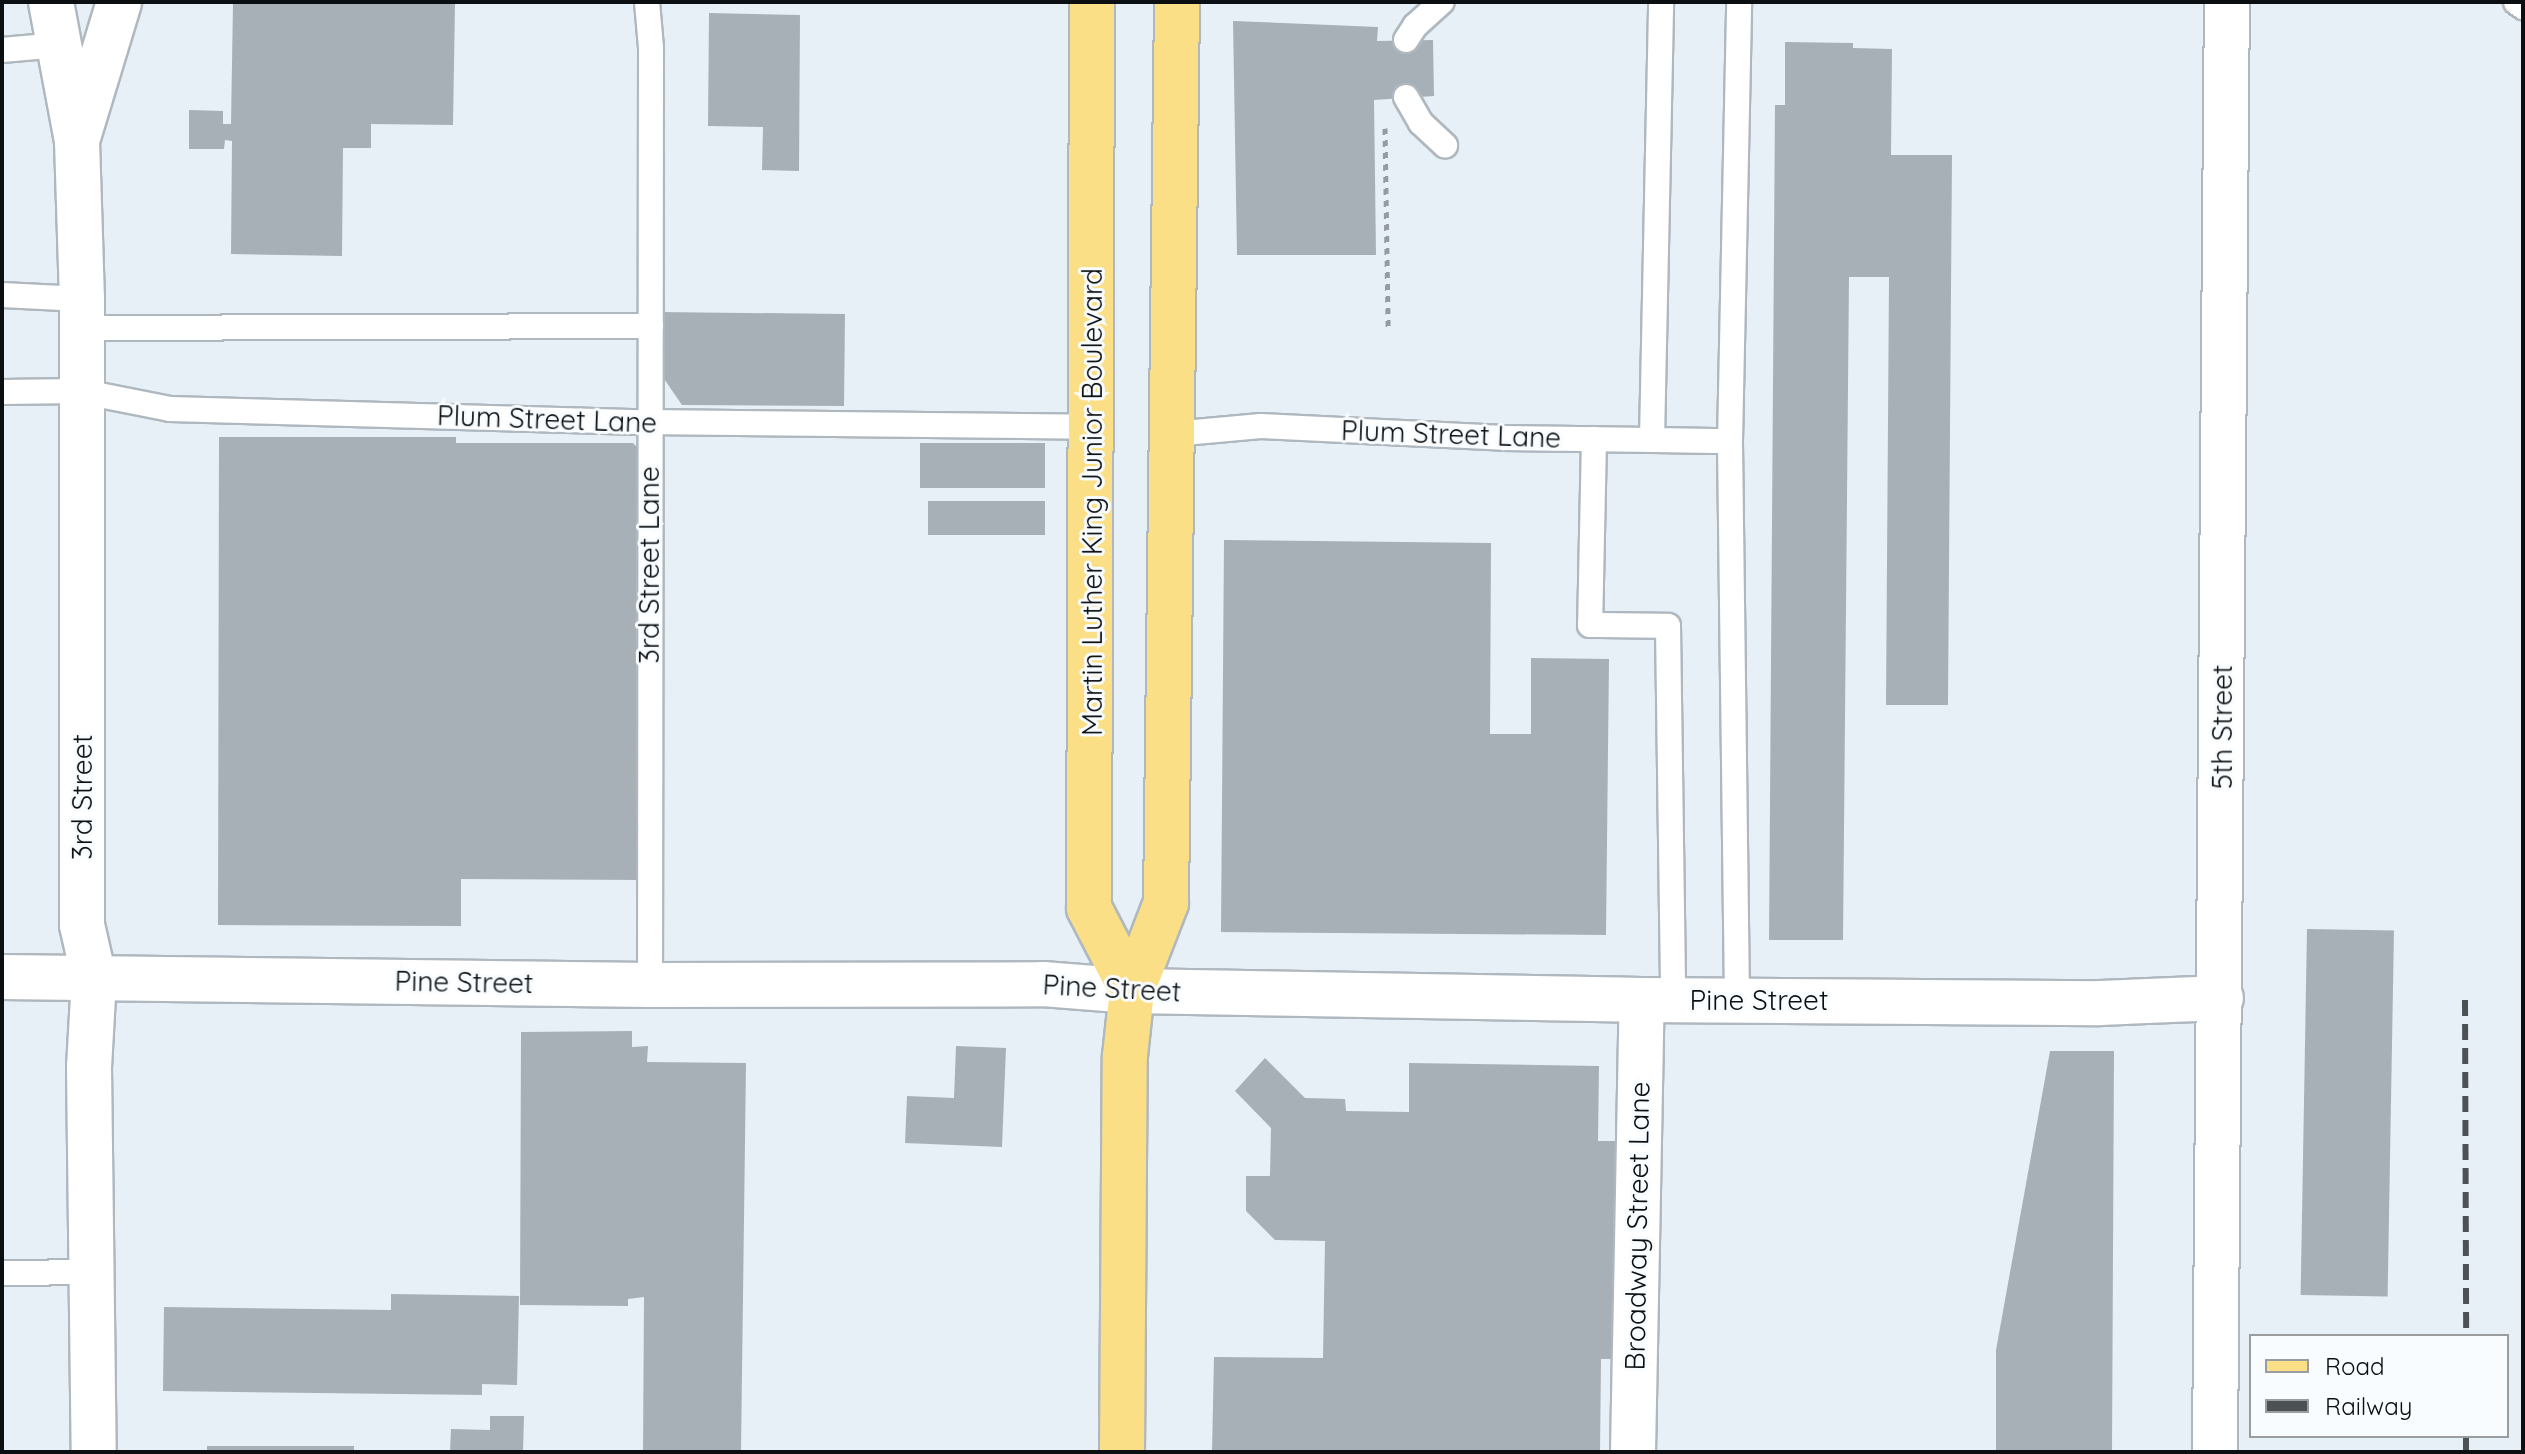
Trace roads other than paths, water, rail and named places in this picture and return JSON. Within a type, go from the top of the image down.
[{"type":"main road","name":"Martin Luther King Junior Boulevard","points":[[1092,2],[1093,427],[1089,908],[1132,991]]},
{"type":"main road","points":[[1122,1452],[1125,1056],[1132,991],[1166,903],[1177,2]]},
{"type":"street","name":"3rd Street","points":[[51,2],[77,141],[82,314],[79,391],[82,925],[94,978],[89,1067],[94,1452]]},
{"type":"street","name":"3rd Street","points":[[77,141],[119,2]]},
{"type":"street","name":"5th Street","points":[[2215,1452],[2227,2]]},
{"type":"street","name":"Pine Street","points":[[2,977],[650,985],[1043,984],[1132,991],[1658,1000],[2100,1003],[2221,998]]},
{"type":"street","name":"Broadway Street Lane","points":[[1633,1452],[1658,1000]]},
{"type":"lane","name":"3rd Street Lane","points":[[647,2],[651,48],[650,985]]},
{"type":"lane","points":[[1406,40],[1415,26],[1442,2]]},
{"type":"lane","points":[[1652,439],[1661,2]]},
{"type":"lane","points":[[1737,1000],[1730,441],[1739,2]]},
{"type":"lane","points":[[2516,2],[2523,7]]},
{"type":"lane","points":[[2,50],[59,45]]},
{"type":"lane","points":[[1406,97],[1421,123],[1445,145]]},
{"type":"lane","points":[[2,295],[82,314],[651,326]]},
{"type":"lane","name":"Plum Street Lane","points":[[2,392],[79,391],[170,409],[649,422],[1093,427]]},
{"type":"lane","name":"Plum Street Lane","points":[[1173,434],[1261,426],[1730,441]]},
{"type":"lane","points":[[1594,439],[1590,625],[1668,626],[1658,1000]]},
{"type":"lane","points":[[2,1273],[92,1272]]},
{"type":"railway","points":[[2465,1000],[2466,1334]]},
{"type":"railway","points":[[2466,1438],[2466,1452]]}]
